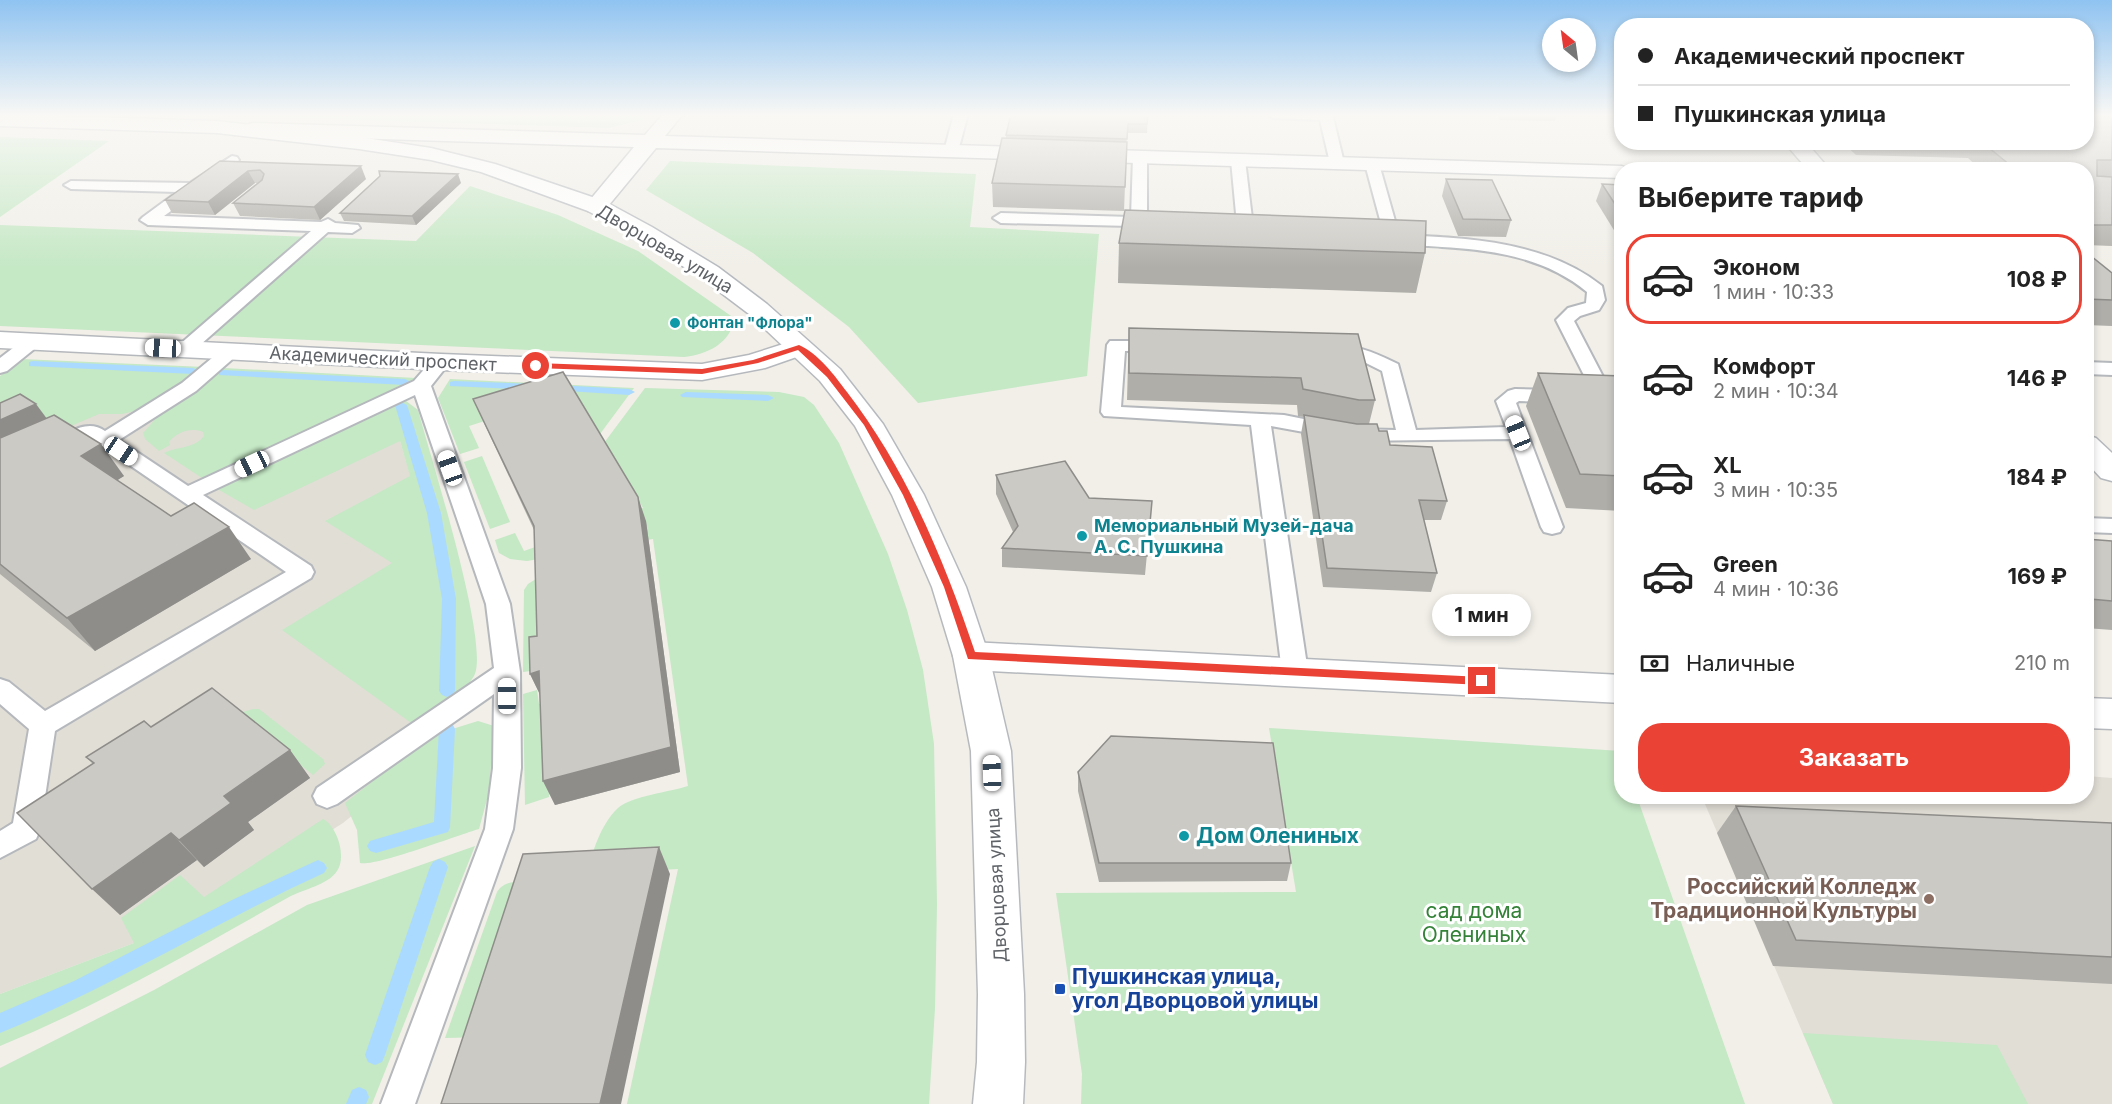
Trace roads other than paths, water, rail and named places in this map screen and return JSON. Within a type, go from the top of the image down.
[{"type":"street","name":"Дворцовая улица","points":[[478,166],[596,206],[709,272],[769,317],[830,375],[868,424],[908,495],[949,587],[971,656],[991,751],[1001,994],[1001,1062],[998,1104]]},
{"type":"street","points":[[596,206],[630,166]]},
{"type":"street","points":[[1391,166],[1614,172]]},
{"type":"street","name":"Академический проспект","points":[[0,340],[441,362],[702,372],[755,362],[799,347]]},
{"type":"street","points":[[2094,452],[2112,471]]},
{"type":"street","points":[[971,656],[1614,688]]},
{"type":"street","points":[[2094,713],[2112,714]]},
{"type":"lane","points":[[224,166],[148,220],[352,228]]},
{"type":"lane","points":[[1001,218],[1139,227],[1140,166]]},
{"type":"lane","points":[[1239,166],[1246,235]]},
{"type":"lane","points":[[1372,166],[1392,239],[1436,241],[1498,249],[1539,258],[1584,278],[1596,290],[1596,300],[1593,306],[1574,312],[1565,321],[1613,398]]},
{"type":"lane","points":[[71,185],[193,188]]},
{"type":"lane","points":[[218,223],[235,209]]},
{"type":"lane","points":[[185,349],[341,213]]},
{"type":"lane","points":[[0,367],[32,342]]},
{"type":"lane","points":[[1174,346],[1116,345],[1111,412],[1284,421],[1353,435],[1518,433]]},
{"type":"lane","points":[[1313,351],[1359,352],[1390,368],[1408,436]]},
{"type":"lane","points":[[105,440],[189,387],[230,352]]},
{"type":"lane","points":[[186,495],[421,385],[441,362]]},
{"type":"lane","points":[[2094,368],[2112,369]]},
{"type":"lane","points":[[398,1104],[499,830],[507,768],[507,672],[498,604],[421,385]]},
{"type":"lane","points":[[1552,527],[1506,401],[1509,397],[1523,394],[1613,398]]},
{"type":"lane","points":[[1260,420],[1295,672]]},
{"type":"lane","points":[[0,846],[26,830],[44,725],[303,572],[91,430],[40,455]]},
{"type":"lane","points":[[2094,525],[2112,526]]},
{"type":"lane","points":[[327,796],[507,672]]},
{"type":"lane","points":[[0,689],[44,725]]},
{"type":"waterway","points":[[33,364],[193,371]]},
{"type":"waterway","points":[[223,373],[405,382]]},
{"type":"waterway","points":[[454,384],[534,387]]},
{"type":"waterway","points":[[556,388],[629,392]]},
{"type":"waterway","points":[[686,395],[768,398]]},
{"type":"waterway","points":[[401,405],[434,513],[449,599],[447,691]]},
{"type":"waterway","points":[[376,846],[442,827],[447,729]]},
{"type":"waterway","points":[[375,1055],[439,867]]},
{"type":"waterway","points":[[0,1023],[81,987],[238,906],[318,868]]},
{"type":"waterway","points":[[356,1104],[359,1097]]},
{"type":"place","name":"Фонтан \"Флора\"","points":[[675,323]]},
{"type":"place","name":"Мемориальный Музей-дача А. С. Пушкина","points":[[1082,536]]},
{"type":"place","name":"Дом Олениных","points":[[1184,836]]},
{"type":"place","name":"Российский Колледж Традиционной Культуры","points":[[1929,899]]},
{"type":"place","name":"Пушкинская улица, угол Дворцовой улицы","points":[[1060,989]]},
{"type":"park label","name":"сад дома Олениных","points":[[1474,923]]}]
